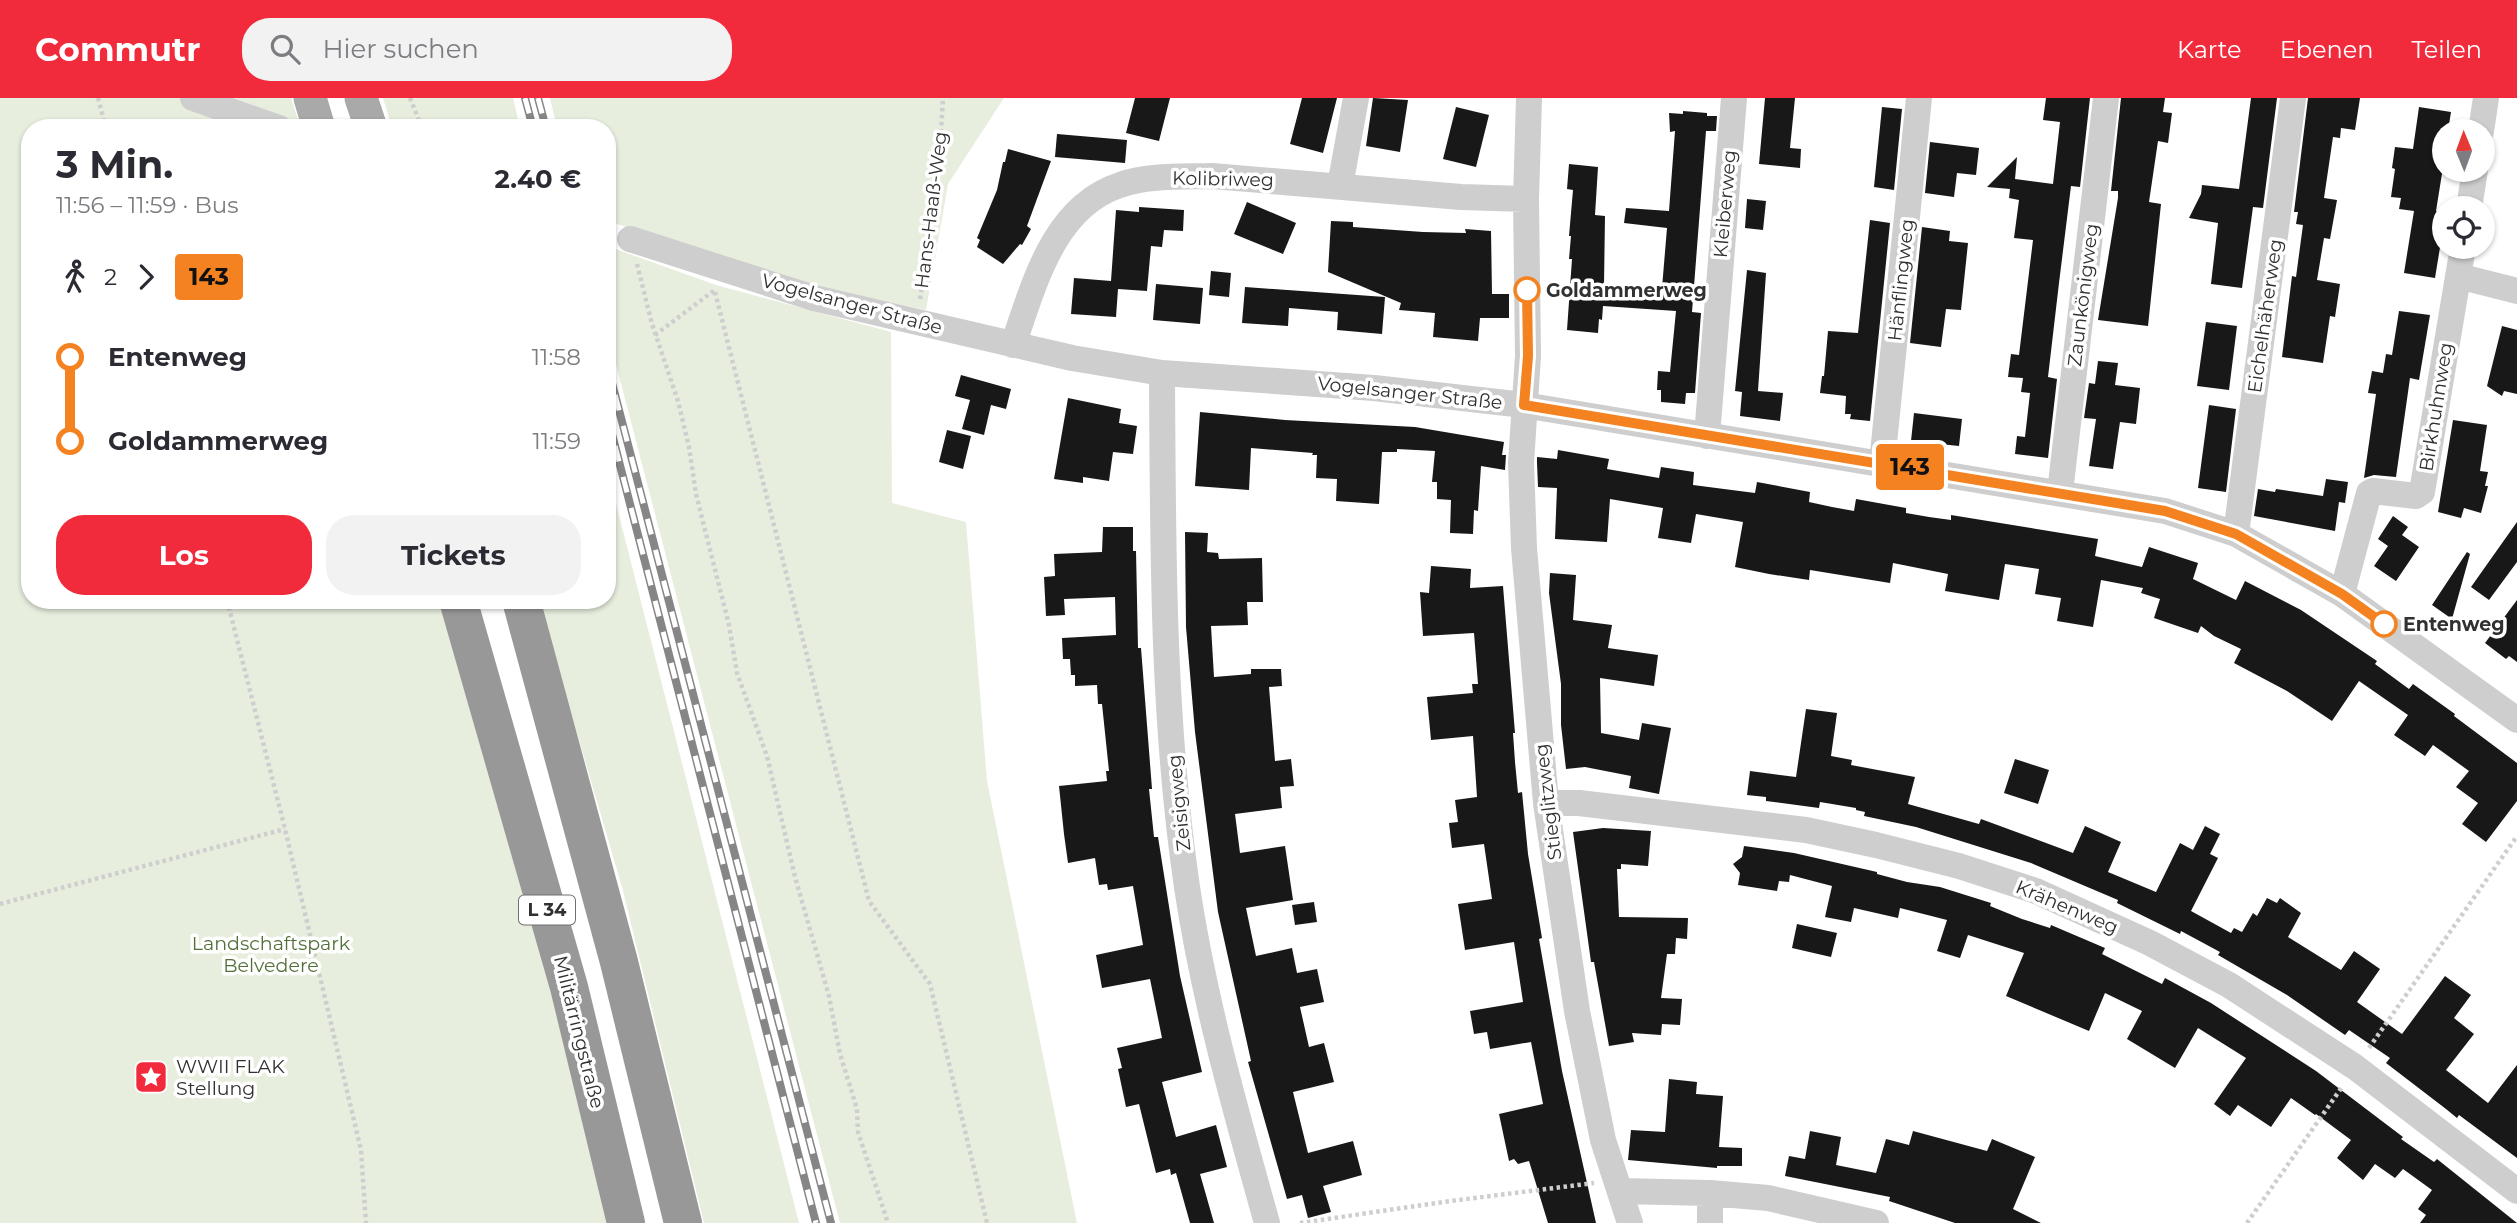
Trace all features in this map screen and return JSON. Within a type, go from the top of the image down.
[{"type":"highway","name":"Militärringstraße","points":[[461,609],[569,987],[626,1223]]},
{"type":"highway","name":"L 34","points":[[523,609],[619,962],[682,1223]]},
{"type":"main road","points":[[310,98],[316,119]]},
{"type":"main road","points":[[361,98],[368,119]]},
{"type":"street","points":[[193,98],[253,119]]},
{"type":"street","points":[[1339,186],[1356,98]]},
{"type":"street","points":[[1524,405],[1528,356],[1526,199],[1529,98]]},
{"type":"street","name":"Kleiberweg","points":[[1707,436],[1734,98]]},
{"type":"street","name":"Hänflingweg","points":[[1882,463],[1919,98]]},
{"type":"street","name":"Zaunkönigweg","points":[[2060,492],[2106,98]]},
{"type":"street","name":"Eichelhäherweg","points":[[2236,534],[2293,98]]},
{"type":"street","points":[[2483,119],[2486,98]]},
{"type":"street","name":"Kolibriweg","points":[[1013,345],[1033,288],[1054,241],[1070,217],[1091,198],[1121,184],[1170,177],[1212,176],[1461,197],[1526,199]]},
{"type":"street","name":"Vogelsanger Straße","points":[[630,239],[718,280],[814,298],[1072,358],[1162,373],[1374,388],[1524,405],[2165,511],[2236,534],[2342,594],[2517,720]]},
{"type":"street","name":"Birkhuhnweg","points":[[2342,594],[2369,493],[2373,491],[2416,496],[2422,492],[2461,259]]},
{"type":"street","points":[[2458,276],[2517,291]]},
{"type":"street","name":"Zeisigweg","points":[[1162,373],[1164,613],[1173,747],[1187,887],[1222,1063],[1267,1223]]},
{"type":"street","name":"Stieglitzweg","points":[[1524,405],[1521,463],[1524,548],[1546,803],[1577,1011],[1603,1140],[1630,1223]]},
{"type":"street","name":"Krähenweg","points":[[1546,803],[1592,804],[1806,830],[1959,866],[2036,891],[2150,943],[2229,985],[2355,1067],[2517,1191]]},
{"type":"street","points":[[1618,1186],[1768,1198],[1876,1223]]},
{"type":"street","points":[[1710,1193],[1710,1223]]},
{"type":"path","points":[[98,98],[104,119]]},
{"type":"path","points":[[410,98],[418,119]]},
{"type":"path","name":"Hans-Haaß-Weg","points":[[917,322],[939,168],[943,98]]},
{"type":"path","points":[[630,239],[655,335],[678,401],[689,447],[695,494],[729,625],[737,674],[766,757],[795,877],[829,996],[840,1054],[857,1109],[858,1132],[888,1223]]},
{"type":"path","points":[[655,335],[718,280],[869,901],[930,984],[987,1223]]},
{"type":"path","points":[[229,609],[361,1150],[366,1223]]},
{"type":"path","points":[[0,904],[285,830]]},
{"type":"path","points":[[2247,1223],[2517,836]]},
{"type":"path","points":[[1300,1223],[1443,1202],[1618,1186]]},
{"type":"green space","name":"Landschaftspark Belvedere","points":[[0,98],[291,98],[298,119],[21,119],[21,609],[453,609],[619,1223],[0,1223]]},
{"type":"green space","points":[[383,98],[513,98],[518,119],[389,119]]},
{"type":"green space","points":[[550,98],[1004,98],[948,184],[926,310],[820,287],[616,224],[616,119],[555,119]]},
{"type":"green space","points":[[616,249],[716,285],[891,332],[892,503],[966,522],[987,781],[1077,1223],[840,1223],[616,364]]},
{"type":"green space","points":[[616,503],[799,1223],[704,1223],[622,887],[541,609],[616,609]]},
{"type":"building","points":[[1135,98],[1170,98],[1159,141],[1126,133]]},
{"type":"building","points":[[1302,98],[1337,98],[1323,153],[1290,144]]},
{"type":"building","points":[[1373,98],[1408,100],[1400,152],[1366,146]]},
{"type":"building","points":[[1765,98],[1795,98],[1790,148],[1801,149],[1800,168],[1759,164]]},
{"type":"building","points":[[2046,98],[2090,98],[2080,187],[2071,186],[2048,377],[2057,379],[2048,458],[2015,454],[2017,436],[2025,437],[2030,393],[2021,392],[2023,378],[2008,377],[2011,354],[2019,355],[2033,240],[2014,238],[2019,200],[2009,198],[2010,189],[1987,187],[2017,157],[2015,179],[2053,184],[2060,122],[2043,120]]},
{"type":"building","points":[[2121,98],[2165,98],[2163,112],[2172,113],[2168,143],[2158,141],[2149,202],[2161,204],[2148,326],[2098,320],[2118,198],[2118,191],[2111,191]]},
{"type":"building","points":[[2251,98],[2277,98],[2263,208],[2253,207],[2242,288],[2211,284],[2218,223],[2189,218],[2201,194],[2202,185],[2239,189]]},
{"type":"building","points":[[2308,98],[2360,98],[2355,130],[2341,128],[2340,138],[2333,137],[2324,198],[2337,200],[2330,239],[2324,238],[2317,280],[2340,284],[2335,317],[2330,316],[2323,363],[2282,357],[2292,276],[2296,277],[2303,225],[2296,224],[2298,212],[2294,212]]},
{"type":"building","points":[[1456,107],[1489,115],[1476,167],[1443,159]]},
{"type":"building","points":[[1882,107],[1902,109],[1894,190],[1874,187]]},
{"type":"building","points":[[2419,107],[2451,112],[2450,119],[2432,119],[2432,182],[2441,182],[2438,196],[2432,196],[2432,259],[2438,259],[2435,278],[2404,273],[2414,211],[2399,209],[2401,198],[2391,197],[2395,147],[2413,149]]},
{"type":"building","points":[[1683,111],[1717,116],[1716,131],[1706,131],[1692,312],[1701,313],[1695,393],[1686,393],[1685,404],[1661,402],[1661,390],[1657,390],[1658,371],[1670,372],[1676,311],[1603,306],[1598,333],[1567,330],[1573,190],[1567,189],[1569,164],[1598,167],[1595,215],[1605,216],[1604,285],[1662,288],[1667,228],[1624,223],[1626,208],[1669,211],[1675,131],[1670,132],[1669,113],[1683,114]]},
{"type":"building","points":[[1057,134],[1127,140],[1125,163],[1055,157]]},
{"type":"building","points":[[1930,142],[1979,148],[1976,175],[1957,173],[1954,197],[1925,193]]},
{"type":"building","points":[[1008,149],[1051,161],[1027,226],[1031,229],[1022,245],[1020,244],[1003,264],[977,247],[980,240],[977,238],[997,190]]},
{"type":"building","points":[[1747,199],[1766,201],[1763,230],[1745,228]]},
{"type":"building","points":[[1247,202],[1296,223],[1283,254],[1234,234]]},
{"type":"building","points":[[1139,207],[1184,210],[1183,231],[1164,230],[1162,247],[1151,246],[1147,291],[1118,289],[1116,317],[1071,314],[1074,278],[1111,281],[1116,210],[1139,212]]},
{"type":"building","points":[[1870,220],[1890,223],[1870,421],[1850,419],[1851,414],[1845,414],[1846,396],[1820,393],[1828,331],[1858,333]]},
{"type":"building","points":[[1331,221],[1353,222],[1353,227],[1423,232],[1466,233],[1465,229],[1491,231],[1492,294],[1509,294],[1509,318],[1480,318],[1478,341],[1433,337],[1435,313],[1399,310],[1401,303],[1328,272]]},
{"type":"building","points":[[1922,227],[1950,231],[1949,241],[1968,243],[1961,310],[1946,309],[1941,347],[1910,343]]},
{"type":"building","points":[[1747,270],[1766,273],[1758,391],[1783,393],[1780,421],[1740,416],[1742,392],[1735,391]]},
{"type":"building","points":[[1211,271],[1231,273],[1229,297],[1209,295]]},
{"type":"building","points":[[1156,284],[1203,288],[1200,324],[1153,320]]},
{"type":"building","points":[[1245,287],[1385,297],[1382,334],[1337,330],[1338,312],[1289,308],[1288,326],[1242,323]]},
{"type":"building","points":[[2399,311],[2430,315],[2419,380],[2410,378],[2396,477],[2374,475],[2364,478],[2376,394],[2368,393],[2372,371],[2383,373],[2386,354],[2392,355]]},
{"type":"building","points":[[2206,322],[2237,326],[2229,390],[2197,386]]},
{"type":"building","points":[[2502,326],[2517,330],[2517,394],[2504,391],[2502,396],[2487,386]]},
{"type":"building","points":[[2098,361],[2118,363],[2115,385],[2140,388],[2136,424],[2120,422],[2113,469],[2089,466],[2096,419],[2084,418],[2089,383],[2095,384]]},
{"type":"building","points":[[961,375],[1011,389],[1006,409],[991,405],[984,435],[962,429],[970,400],[955,396]]},
{"type":"building","points":[[1068,398],[1121,409],[1119,423],[1137,426],[1133,454],[1113,452],[1109,481],[1083,477],[1083,483],[1054,479]]},
{"type":"building","points":[[2209,405],[2236,409],[2226,492],[2198,488]]},
{"type":"building","points":[[1200,412],[1415,427],[1504,442],[1502,455],[1506,455],[1505,470],[1481,466],[1478,511],[1474,510],[1473,534],[1450,533],[1451,500],[1437,499],[1437,482],[1432,482],[1435,451],[1397,449],[1397,452],[1382,452],[1379,504],[1336,501],[1337,479],[1316,478],[1317,455],[1312,455],[1313,453],[1251,448],[1249,490],[1195,486]]},
{"type":"building","points":[[1914,413],[1962,419],[1959,446],[1911,441]]},
{"type":"building","points":[[2453,420],[2487,425],[2480,471],[2488,472],[2485,486],[2488,486],[2481,513],[2464,508],[2461,518],[2438,512]]},
{"type":"building","points":[[947,430],[971,436],[963,469],[939,462]]},
{"type":"building","points":[[1558,450],[1609,459],[1607,469],[1659,478],[1661,467],[1694,472],[1693,485],[1755,493],[1757,482],[1810,492],[1809,502],[1854,511],[1856,499],[1906,508],[1906,513],[1929,517],[1951,520],[1951,515],[2098,539],[2095,556],[2142,567],[2149,547],[2198,563],[2193,579],[2236,600],[2245,581],[2301,610],[2377,661],[2375,664],[2409,689],[2413,684],[2455,714],[2454,716],[2517,763],[2517,801],[2486,842],[2462,824],[2478,803],[2456,787],[2469,771],[2433,745],[2425,756],[2394,735],[2408,715],[2359,681],[2332,721],[2287,691],[2234,663],[2241,649],[2214,636],[2201,626],[2198,633],[2154,618],[2160,599],[2141,593],[2143,588],[2101,580],[2093,627],[2057,621],[2061,598],[2035,594],[2039,569],[2005,564],[1999,600],[1945,591],[1948,574],[1893,563],[1890,583],[1810,570],[1809,580],[1769,574],[1735,567],[1743,522],[1696,514],[1691,543],[1658,538],[1663,508],[1610,499],[1607,542],[1555,539],[1557,488],[1538,487],[1537,457],[1557,459]]},
{"type":"building","points":[[2326,479],[2348,482],[2345,503],[2339,502],[2335,531],[2254,516],[2258,489],[2323,496]]},
{"type":"building","points":[[2393,516],[2408,527],[2402,535],[2419,547],[2396,581],[2374,566],[2388,546],[2378,539]]},
{"type":"building","points":[[2517,522],[2517,562],[2489,600],[2471,587]]},
{"type":"building","points":[[1103,527],[1133,527],[1138,648],[1141,648],[1154,837],[1158,837],[1180,976],[1202,1072],[1162,1082],[1176,1137],[1216,1125],[1227,1167],[1200,1174],[1214,1223],[1190,1223],[1176,1173],[1171,1175],[1170,1169],[1156,1173],[1139,1104],[1126,1107],[1118,1069],[1122,1068],[1117,1048],[1162,1038],[1150,979],[1102,988],[1096,955],[1143,945],[1133,886],[1108,890],[1107,884],[1099,885],[1095,858],[1068,863],[1059,786],[1107,781],[1106,771],[1109,771],[1102,704],[1098,704],[1097,685],[1075,686],[1070,659],[1063,659],[1062,638],[1116,635],[1115,597],[1064,599],[1065,615],[1046,616],[1044,577],[1055,576],[1054,554],[1102,552]]},
{"type":"building","points":[[1185,532],[1208,533],[1207,552],[1218,553],[1219,559],[1262,558],[1263,602],[1247,602],[1248,625],[1211,626],[1214,677],[1251,674],[1251,669],[1281,669],[1282,686],[1269,687],[1275,761],[1291,759],[1294,786],[1280,787],[1282,808],[1235,814],[1240,853],[1285,846],[1293,900],[1246,908],[1256,956],[1292,948],[1297,973],[1317,969],[1324,1002],[1300,1007],[1309,1047],[1324,1043],[1334,1082],[1293,1092],[1308,1153],[1353,1141],[1362,1175],[1323,1186],[1331,1212],[1308,1218],[1302,1195],[1287,1199],[1248,1062],[1251,1061],[1218,912],[1195,732],[1186,627]]},
{"type":"building","points":[[2467,552],[2470,554],[2452,619],[2432,605]]},
{"type":"building","points":[[1431,566],[1471,569],[1470,588],[1503,586],[1518,793],[1522,792],[1528,854],[1542,938],[1539,939],[1562,1071],[1596,1223],[1548,1223],[1529,1161],[1518,1164],[1514,1159],[1509,1161],[1499,1114],[1543,1104],[1531,1042],[1490,1049],[1487,1032],[1474,1034],[1470,1011],[1523,1002],[1514,942],[1465,950],[1458,904],[1492,899],[1484,844],[1452,848],[1449,823],[1458,822],[1455,800],[1477,797],[1473,736],[1431,740],[1427,697],[1473,693],[1472,684],[1478,684],[1474,633],[1423,636],[1420,592],[1429,593]]},
{"type":"building","points":[[1550,573],[1576,575],[1573,620],[1612,625],[1608,648],[1658,655],[1654,686],[1600,678],[1601,733],[1639,740],[1642,723],[1671,728],[1659,794],[1629,788],[1631,776],[1585,767],[1566,769],[1561,725],[1561,684],[1549,593]]},
{"type":"building","points":[[2517,600],[2517,662],[2509,656],[2506,659],[2485,643]]},
{"type":"building","points":[[1806,709],[1837,713],[1831,756],[1852,760],[1851,765],[1915,777],[1908,804],[1979,824],[1981,819],[2073,853],[2085,826],[2121,842],[2108,872],[2156,892],[2180,843],[2193,850],[2205,826],[2220,834],[2210,854],[2218,858],[2191,911],[2231,933],[2234,928],[2242,932],[2253,913],[2257,916],[2267,898],[2277,903],[2280,898],[2301,913],[2288,937],[2341,970],[2354,951],[2380,969],[2357,1002],[2402,1034],[2445,976],[2471,995],[2454,1018],[2474,1034],[2446,1070],[2488,1103],[2517,1065],[2517,1158],[2459,1115],[2457,1118],[2386,1063],[2390,1058],[2349,1030],[2345,1035],[2287,995],[2218,955],[2220,952],[2181,931],[2180,934],[2117,903],[2118,900],[2031,863],[1916,827],[1864,816],[1865,812],[1856,808],[1820,802],[1819,808],[1766,801],[1766,797],[1747,795],[1750,771],[1796,777]]},
{"type":"building","points":[[2015,759],[2049,770],[2038,804],[2004,793]]},
{"type":"building","points":[[1603,828],[1651,831],[1648,866],[1621,864],[1621,869],[1617,869],[1619,917],[1688,918],[1687,939],[1676,938],[1675,954],[1667,954],[1661,998],[1682,999],[1680,1025],[1662,1024],[1661,1035],[1632,1033],[1634,1042],[1609,1046],[1594,962],[1591,962],[1573,832]]},
{"type":"building","points":[[1744,846],[1794,853],[1877,872],[1907,882],[1940,887],[1991,903],[1990,906],[2022,919],[2050,928],[2051,925],[2105,948],[2102,954],[2162,984],[2165,978],[2211,1003],[2316,1071],[2403,1137],[2401,1139],[2434,1162],[2437,1159],[2517,1223],[2420,1223],[2426,1215],[2418,1209],[2432,1190],[2403,1169],[2395,1178],[2375,1164],[2363,1180],[2337,1158],[2351,1140],[2291,1098],[2271,1127],[2238,1105],[2230,1116],[2214,1104],[2246,1058],[2198,1028],[2175,1068],[2127,1039],[2142,1011],[2105,993],[2089,1031],[2006,996],[2024,953],[1968,935],[1960,958],[1937,951],[1947,920],[1900,908],[1898,918],[1854,908],[1851,922],[1825,917],[1832,886],[1790,875],[1789,882],[1779,881],[1777,891],[1738,885],[1740,873],[1733,864],[1742,857]]},
{"type":"building","points":[[1314,902],[1317,922],[1295,925],[1292,905]]},
{"type":"building","points":[[1797,924],[1837,933],[1831,957],[1792,948]]},
{"type":"building","points":[[1669,1079],[1697,1082],[1696,1094],[1723,1096],[1719,1147],[1742,1148],[1742,1166],[1717,1168],[1628,1160],[1631,1130],[1665,1132]]},
{"type":"building","points":[[1810,1131],[1841,1137],[1836,1165],[1876,1173],[1886,1139],[1909,1145],[1913,1131],[1987,1151],[1992,1139],[2035,1157],[2013,1209],[2041,1223],[1955,1223],[1889,1201],[1890,1197],[1785,1176],[1789,1156],[1805,1159]]},
{"type":"railway","points":[[525,98],[531,119]]},
{"type":"railway","points":[[538,98],[544,119]]},
{"type":"railway","points":[[616,399],[831,1223]]},
{"type":"railway","points":[[616,450],[816,1223]]},
{"type":"bus line","name":"143","points":[[1527,290],[1528,356],[1524,405],[2165,511],[2236,534],[2342,594],[2384,624]]},
{"type":"place","name":"Goldammerweg","points":[[1527,290]]},
{"type":"place","name":"Entenweg","points":[[2384,624]]},
{"type":"place","name":"WWII FLAK Stellung","points":[[151,1077]]}]
